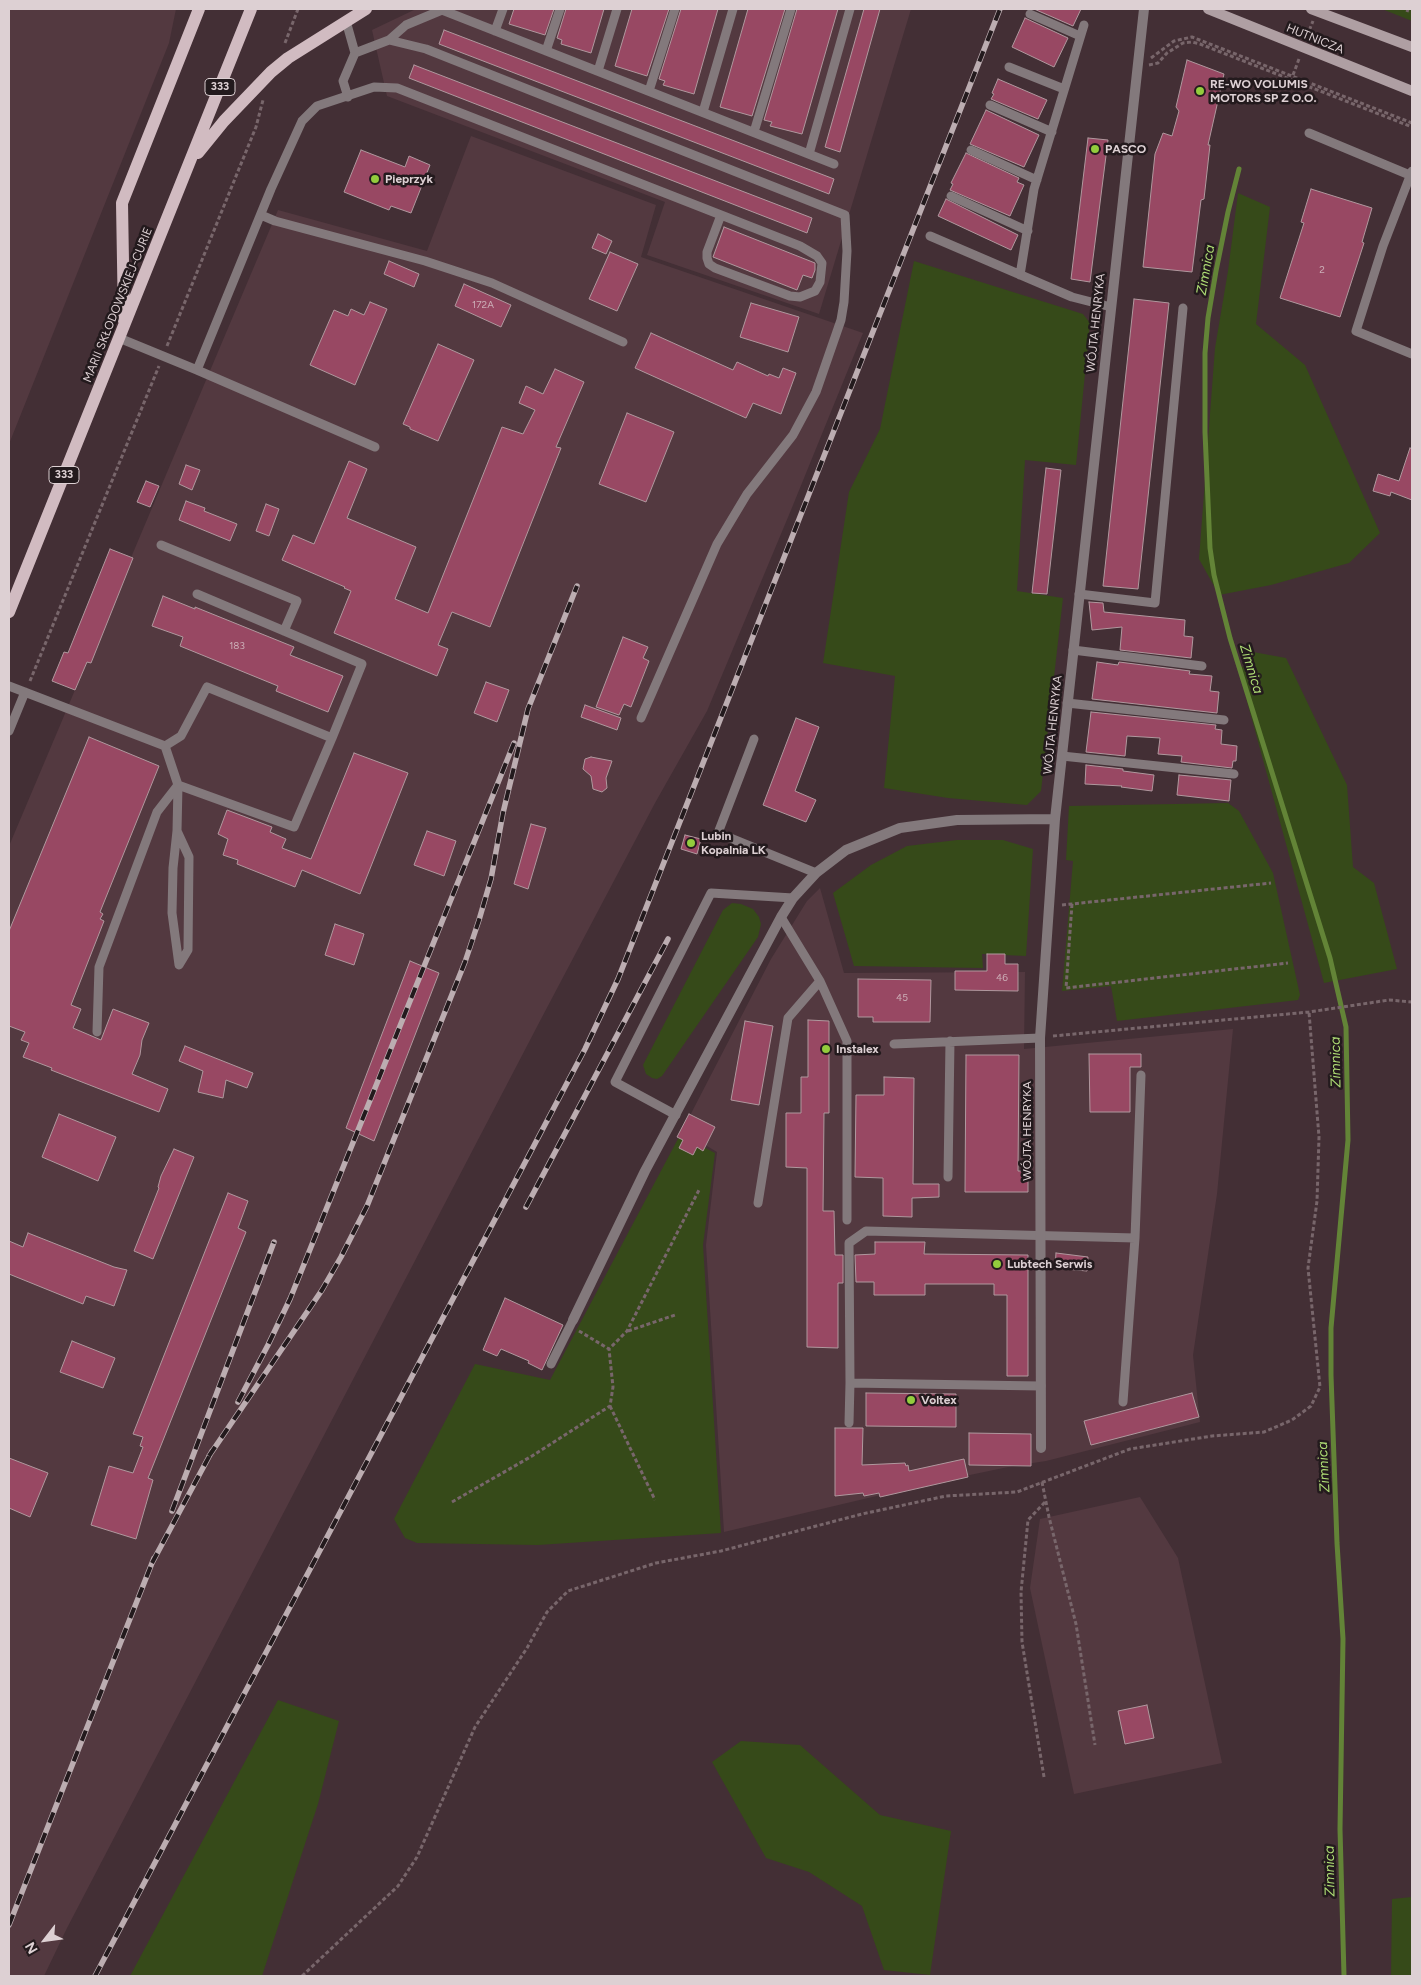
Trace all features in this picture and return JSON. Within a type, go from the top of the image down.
[{"type":"main road","points":[[124,326],[122,203],[199,9]]},
{"type":"main road","name":"MARII SKŁODOWSKIEJ-CURIE","points":[[9,612],[251,9]]},
{"type":"main road","points":[[189,165],[224,121],[271,72],[288,58],[366,9]]},
{"type":"main road","name":"HUTNICZA","points":[[1208,9],[1412,91]]},
{"type":"main road","points":[[1311,9],[1412,47]]},
{"type":"street","name":"WÓJTA HENRYKA","points":[[1041,1448],[1040,1038],[1055,819],[1144,9]]},
{"type":"street","points":[[571,1322],[646,1171],[781,917],[793,898],[816,873],[846,850],[900,828],[957,820],[1055,819]]},
{"type":"lane","points":[[495,31],[503,9]]},
{"type":"lane","points":[[546,51],[560,9]]},
{"type":"lane","points":[[598,71],[616,9]]},
{"type":"lane","points":[[649,92],[674,9]]},
{"type":"lane","points":[[703,112],[733,9]]},
{"type":"lane","points":[[754,132],[791,9]]},
{"type":"lane","points":[[809,154],[850,9]]},
{"type":"lane","points":[[355,53],[389,40],[406,25],[442,10],[834,164]]},
{"type":"lane","points":[[1030,14],[1080,36]]},
{"type":"lane","points":[[346,21],[355,53],[343,81],[348,97]]},
{"type":"lane","points":[[1020,275],[1037,180],[1084,25]]},
{"type":"lane","points":[[389,40],[426,49],[844,215],[847,251],[844,302],[838,329],[816,392],[793,435],[747,494],[717,544],[642,718]]},
{"type":"lane","points":[[1009,67],[1064,90]]},
{"type":"lane","points":[[197,370],[302,120],[316,106],[374,87],[397,88],[721,215],[800,246],[817,256],[822,263],[820,282],[815,291],[800,298],[790,296],[714,268],[709,264],[706,258],[707,252],[721,215]]},
{"type":"lane","points":[[990,105],[1052,132]]},
{"type":"lane","points":[[1309,133],[1412,174],[1383,246],[1356,331],[1412,354]]},
{"type":"lane","points":[[971,150],[1037,180]]},
{"type":"lane","points":[[951,196],[1028,231]]},
{"type":"lane","points":[[261,215],[275,221],[425,261],[492,283],[622,342]]},
{"type":"lane","points":[[930,236],[1072,298],[1111,306]]},
{"type":"lane","points":[[1079,594],[1155,603],[1183,308]]},
{"type":"lane","points":[[119,338],[375,447]]},
{"type":"lane","points":[[161,545],[297,602],[284,631]]},
{"type":"lane","points":[[178,785],[294,827],[362,664],[198,594]]},
{"type":"lane","points":[[1073,650],[1202,666]]},
{"type":"lane","points":[[9,686],[165,746]]},
{"type":"lane","points":[[165,746],[181,736],[206,687],[332,738]]},
{"type":"lane","points":[[9,731],[25,692]]},
{"type":"lane","points":[[1068,703],[1224,720]]},
{"type":"lane","points":[[754,739],[718,833],[816,873]]},
{"type":"lane","points":[[165,746],[178,785],[172,913],[179,965],[188,950],[189,856],[177,832]]},
{"type":"lane","points":[[1062,756],[1234,774]]},
{"type":"lane","points":[[97,1032],[99,967],[157,812],[178,785]]},
{"type":"lane","points":[[676,1115],[615,1082],[711,894],[793,898]]},
{"type":"lane","points":[[781,917],[820,981],[847,1041],[847,1220]]},
{"type":"lane","points":[[758,1203],[788,1018],[820,981]]},
{"type":"lane","points":[[894,1044],[1040,1038]]},
{"type":"lane","points":[[948,1177],[950,1041]]},
{"type":"lane","points":[[1123,1402],[1135,1238],[1141,1075]]},
{"type":"lane","points":[[849,1423],[849,1243],[866,1231],[1135,1238]]},
{"type":"lane","points":[[551,1364],[571,1322]]},
{"type":"lane","points":[[850,1383],[1040,1386]]},
{"type":"path","points":[[1137,61],[1153,59],[1174,41],[1192,37],[1412,123]]},
{"type":"path","points":[[1137,61],[1150,65],[1158,63],[1167,53],[1183,43],[1192,42],[1412,127]]},
{"type":"path","points":[[25,692],[256,127],[264,96]]},
{"type":"path","points":[[1049,906],[1271,883]]},
{"type":"path","points":[[1072,904],[1066,988],[1288,963]]},
{"type":"path","points":[[1040,1038],[1309,1012],[1389,1000],[1412,1002]]},
{"type":"path","points":[[302,1976],[398,1886],[417,1858],[475,1727],[527,1648],[547,1612],[568,1591],[656,1563],[721,1551],[862,1514],[946,1496],[1017,1492],[1130,1450],[1212,1436],[1264,1432],[1292,1420],[1311,1406],[1320,1387],[1308,1268],[1317,1201],[1319,1137],[1309,1012]]},
{"type":"path","points":[[608,1349],[627,1331],[700,1188]]},
{"type":"path","points":[[627,1331],[675,1315]]},
{"type":"path","points":[[571,1322],[608,1349],[614,1387],[610,1406],[655,1500]]},
{"type":"path","points":[[452,1502],[532,1456],[610,1406]]},
{"type":"path","points":[[1042,1482],[1076,1624],[1095,1745]]},
{"type":"path","points":[[1044,1777],[1022,1642],[1021,1592],[1028,1520],[1046,1501]]},
{"type":"shaded area","points":[[9,9],[176,9],[169,43],[9,444]]},
{"type":"shaded area","points":[[416,9],[911,9],[819,314],[647,255],[665,202],[387,96],[372,30]]},
{"type":"shaded area","points":[[471,136],[656,205],[641,257],[863,333],[707,711],[655,803],[541,1019],[67,1928],[44,1976],[9,1976],[9,846],[278,210],[427,251]]},
{"type":"shaded area","points":[[820,888],[844,973],[1025,972],[1024,1049],[1233,1029],[1217,1194],[1193,1355],[1200,1422],[1046,1461],[936,1482],[724,1532],[706,1245],[717,1152],[682,1131],[771,959],[807,901]]},
{"type":"shaded area","points":[[1140,1497],[1178,1558],[1222,1763],[1074,1794],[1030,1588],[1040,1519]]},
{"type":"green space","points":[[1382,9],[1412,9],[1412,21]]},
{"type":"green space","points":[[1238,193],[1270,207],[1256,324],[1305,365],[1380,533],[1349,563],[1271,585],[1219,595],[1199,559],[1215,348],[1228,271]]},
{"type":"green space","points":[[914,261],[1083,314],[1090,323],[1076,465],[1025,460],[1017,591],[1063,598],[1041,791],[1027,805],[948,798],[884,788],[895,676],[823,663],[849,492],[880,429]]},
{"type":"green space","points":[[1253,652],[1286,658],[1347,785],[1353,867],[1374,883],[1397,969],[1324,983],[1239,672]]},
{"type":"green space","points":[[1228,803],[1239,811],[1273,873],[1300,995],[1298,1000],[1117,1021],[1111,986],[1062,991],[1073,861],[1066,860],[1069,806]]},
{"type":"green space","points":[[957,840],[1003,840],[1033,849],[1026,956],[982,954],[983,968],[854,966],[833,893],[871,865],[907,846]]},
{"type":"green space","points":[[732,903],[741,904],[753,909],[759,917],[761,924],[758,937],[662,1076],[657,1079],[652,1078],[646,1074],[643,1065],[723,910]]},
{"type":"green space","points":[[680,1135],[715,1153],[703,1245],[721,1533],[538,1545],[417,1543],[405,1538],[394,1519],[475,1364],[550,1380]]},
{"type":"green space","points":[[278,1700],[339,1721],[318,1804],[262,1976],[130,1976]]},
{"type":"green space","points":[[741,1741],[800,1745],[880,1815],[951,1831],[930,1975],[884,1970],[862,1906],[809,1872],[766,1858],[712,1762]]},
{"type":"green space","points":[[1412,1897],[1412,1976],[1391,1976],[1392,1899]]},
{"type":"building","points":[[514,9],[554,9],[545,35],[509,24]]},
{"type":"building","points":[[566,9],[604,9],[591,53],[561,44],[562,40],[557,38]]},
{"type":"building","points":[[632,9],[669,9],[647,76],[615,66]]},
{"type":"building","points":[[681,9],[718,9],[694,94],[663,85],[665,81],[659,79]]},
{"type":"building","points":[[748,9],[785,9],[752,116],[720,107]]},
{"type":"building","points":[[797,9],[838,9],[802,134],[770,126],[772,122],[764,120]]},
{"type":"building","points":[[864,9],[880,9],[840,152],[825,147]]},
{"type":"building","points":[[1034,9],[1081,9],[1073,26]]},
{"type":"building","points":[[1025,18],[1068,38],[1054,67],[1012,47]]},
{"type":"building","points":[[444,30],[834,179],[829,194],[439,44]]},
{"type":"building","points":[[1187,60],[1224,74],[1208,145],[1210,145],[1204,199],[1201,200],[1192,272],[1143,267],[1155,154],[1163,133],[1172,136],[1179,111],[1176,107]]},
{"type":"building","points":[[414,65],[812,218],[807,233],[409,78]]},
{"type":"building","points":[[998,79],[1047,100],[1038,119],[991,99]]},
{"type":"building","points":[[986,110],[1039,135],[1024,167],[970,144]]},
{"type":"building","points":[[1088,138],[1108,140],[1090,282],[1071,279]]},
{"type":"building","name":"Pieprzyk","points":[[361,150],[405,167],[409,156],[430,165],[411,213],[391,206],[389,210],[344,192]]},
{"type":"building","points":[[966,153],[1019,178],[1017,182],[1024,185],[1010,216],[950,190],[953,184],[951,183]]},
{"type":"building","points":[[1311,189],[1372,208],[1362,242],[1364,243],[1340,317],[1280,298],[1304,223],[1301,222]]},
{"type":"building","points":[[946,199],[1018,235],[1011,250],[938,216]]},
{"type":"building","points":[[724,227],[815,263],[812,278],[803,275],[797,290],[713,257]]},
{"type":"building","points":[[598,234],[612,241],[606,254],[592,248]]},
{"type":"building","points":[[610,252],[638,264],[617,311],[589,299]]},
{"type":"building","points":[[389,261],[419,274],[414,287],[384,274]]},
{"type":"building","points":[[464,284],[511,305],[501,327],[455,306]]},
{"type":"building","points":[[1134,299],[1169,303],[1138,589],[1103,586]]},
{"type":"building","points":[[370,302],[387,309],[355,385],[310,365],[334,310],[348,316],[351,309],[364,315]]},
{"type":"building","points":[[751,303],[799,317],[788,352],[740,337]]},
{"type":"building","points":[[651,333],[733,370],[737,362],[768,376],[769,374],[779,378],[783,368],[796,373],[781,414],[753,403],[746,418],[635,368]]},
{"type":"building","points":[[438,344],[474,360],[438,441],[403,424]]},
{"type":"building","points":[[555,369],[584,382],[556,447],[561,448],[490,627],[452,612],[438,645],[448,649],[437,676],[334,633],[351,591],[282,560],[293,535],[314,544],[349,461],[367,469],[347,518],[416,547],[395,599],[428,613],[502,427],[523,434],[535,410],[519,403],[526,386],[543,394]]},
{"type":"building","points":[[627,413],[674,432],[646,502],[599,484]]},
{"type":"building","points":[[1410,448],[1412,449],[1412,500],[1391,492],[1390,496],[1373,491],[1378,474],[1399,481]]},
{"type":"building","points":[[186,465],[200,470],[192,490],[179,484]]},
{"type":"building","points":[[1046,468],[1061,470],[1047,594],[1032,593]]},
{"type":"building","points":[[146,481],[159,486],[150,507],[137,502]]},
{"type":"building","points":[[186,501],[205,508],[204,511],[237,524],[230,541],[179,520]]},
{"type":"building","points":[[266,504],[279,509],[269,536],[256,531]]},
{"type":"building","points":[[110,549],[133,558],[91,663],[87,662],[75,690],[52,681],[64,652],[68,653]]},
{"type":"building","points":[[163,596],[294,647],[290,655],[343,676],[328,712],[276,691],[278,686],[180,646],[183,637],[152,626]]},
{"type":"building","points":[[1089,602],[1103,603],[1104,612],[1185,620],[1184,636],[1193,637],[1191,658],[1120,650],[1122,627],[1092,630]]},
{"type":"building","points":[[623,637],[648,647],[643,658],[649,661],[631,707],[624,704],[619,715],[596,707]]},
{"type":"building","points":[[1097,662],[1118,665],[1119,662],[1190,671],[1189,674],[1212,676],[1210,691],[1219,692],[1217,713],[1092,699]]},
{"type":"building","points":[[486,682],[509,690],[497,722],[474,713]]},
{"type":"building","points":[[585,705],[621,718],[617,730],[581,717]]},
{"type":"building","points":[[1091,712],[1216,725],[1215,729],[1222,730],[1221,744],[1237,746],[1236,761],[1233,761],[1232,768],[1181,762],[1182,756],[1158,754],[1160,738],[1127,736],[1125,756],[1086,752]]},
{"type":"building","points":[[796,718],[819,727],[795,791],[816,800],[806,822],[763,805]]},
{"type":"building","points":[[89,737],[159,766],[100,912],[103,914],[100,919],[104,921],[71,1005],[81,1009],[73,1028],[101,1040],[113,1009],[149,1023],[142,1040],[140,1055],[132,1074],[168,1089],[159,1112],[51,1070],[52,1068],[23,1057],[29,1043],[21,1040],[25,1032],[9,1026],[9,931]]},
{"type":"building","points":[[354,753],[408,773],[360,894],[302,870],[295,887],[237,864],[238,860],[223,855],[228,839],[218,834],[227,810],[272,827],[270,832],[286,839],[282,848],[311,859]]},
{"type":"building","points":[[591,757],[612,761],[606,778],[607,788],[602,792],[593,789],[591,776],[583,769],[585,759]]},
{"type":"building","points":[[1086,765],[1154,775],[1152,791],[1122,786],[1085,784]]},
{"type":"building","points":[[1179,775],[1231,780],[1229,801],[1177,795]]},
{"type":"building","points":[[531,824],[546,828],[528,889],[514,884]]},
{"type":"building","points":[[427,831],[456,841],[444,876],[414,865]]},
{"type":"building","name":"Lubin Kopalnia LK","points":[[685,835],[701,839],[697,854],[681,849]]},
{"type":"building","points":[[335,924],[364,934],[354,965],[325,955]]},
{"type":"building","points":[[987,954],[1005,954],[1005,964],[1018,964],[1018,991],[955,990],[955,971],[987,971]]},
{"type":"building","points":[[410,961],[439,973],[374,1141],[346,1128]]},
{"type":"building","points":[[858,979],[931,980],[930,1022],[873,1022],[873,1017],[858,1017]]},
{"type":"building","points":[[808,1020],[829,1021],[829,1113],[824,1113],[823,1211],[834,1211],[835,1255],[843,1255],[843,1283],[838,1283],[838,1348],[807,1347],[807,1168],[786,1167],[786,1113],[801,1113],[801,1077],[808,1077]]},
{"type":"building","points":[[745,1021],[773,1026],[759,1105],[731,1100]]},
{"type":"building","points":[[185,1046],[253,1073],[247,1088],[226,1080],[223,1098],[198,1092],[203,1071],[179,1061]]},
{"type":"building","points":[[1089,1054],[1141,1054],[1141,1067],[1130,1067],[1130,1112],[1090,1112]]},
{"type":"building","points":[[966,1055],[1019,1055],[1018,1171],[1028,1171],[1028,1192],[965,1192]]},
{"type":"building","points":[[884,1077],[914,1078],[913,1184],[939,1184],[939,1197],[912,1198],[912,1217],[883,1216],[883,1178],[855,1177],[856,1095],[884,1095]]},
{"type":"building","points":[[59,1114],[116,1137],[98,1181],[42,1157]]},
{"type":"building","points":[[689,1114],[715,1127],[703,1151],[697,1147],[693,1155],[679,1148],[683,1140],[677,1137]]},
{"type":"building","points":[[174,1149],[194,1157],[153,1259],[134,1251],[159,1188],[161,1176]]},
{"type":"building","points":[[228,1193],[248,1201],[238,1228],[246,1232],[148,1478],[153,1480],[136,1539],[91,1525],[109,1466],[133,1473],[143,1447],[140,1446],[143,1437],[133,1434]]},
{"type":"building","points":[[28,1233],[114,1267],[127,1270],[114,1306],[86,1296],[83,1304],[9,1274],[9,1241],[23,1247]]},
{"type":"building","points":[[875,1242],[925,1242],[924,1254],[1028,1255],[1028,1376],[1007,1376],[1007,1295],[994,1295],[994,1284],[925,1284],[925,1295],[874,1295],[874,1282],[856,1282],[855,1255],[875,1254]]},
{"type":"building","points":[[1056,1253],[1088,1257],[1087,1271],[1055,1268]]},
{"type":"building","points":[[505,1298],[563,1325],[542,1370],[528,1363],[529,1361],[501,1349],[497,1356],[483,1350]]},
{"type":"building","points":[[72,1341],[115,1358],[103,1388],[60,1372]]},
{"type":"building","points":[[866,1393],[956,1394],[956,1427],[866,1426]]},
{"type":"building","points":[[1192,1393],[1199,1417],[1091,1445],[1084,1421]]},
{"type":"building","points":[[835,1428],[863,1428],[862,1465],[905,1463],[906,1466],[908,1465],[909,1471],[964,1459],[968,1477],[880,1497],[879,1493],[864,1496],[863,1493],[835,1496]]},
{"type":"building","points":[[969,1433],[1031,1434],[1031,1466],[969,1465]]},
{"type":"building","points":[[9,1458],[48,1473],[30,1517],[9,1508]]},
{"type":"building","points":[[1147,1705],[1154,1738],[1125,1744],[1118,1711]]},
{"type":"waterway","name":"Zimnica","points":[[1239,169],[1216,271],[1208,318],[1205,353],[1205,432],[1210,548],[1214,575],[1230,638],[1330,958],[1346,1027],[1348,1140],[1331,1328],[1337,1543],[1343,1639],[1340,1829],[1344,1976]]},
{"type":"railway","points":[[95,1976],[585,1049],[618,979],[1000,9]]},
{"type":"railway","points":[[209,1456],[322,1290],[367,1206],[465,962],[491,879],[503,813],[528,709],[577,586]]},
{"type":"railway","points":[[238,1402],[290,1299],[514,743]]},
{"type":"railway","points":[[526,1207],[668,939]]},
{"type":"railway","points":[[172,1511],[274,1242]]},
{"type":"railway","points":[[152,1563],[212,1451]]},
{"type":"railway","points":[[9,1925],[154,1558]]},
{"type":"place","name":"RE-WO VOLUMIS MOTORS SP Z O.O.","points":[[1200,91]]},
{"type":"place","name":"PASCO","points":[[1095,149]]},
{"type":"place","name":"Pieprzyk","points":[[375,179]]},
{"type":"place","name":"Lubin Kopalnia LK","points":[[691,843]]},
{"type":"place","name":"Instalex","points":[[826,1049]]},
{"type":"place","name":"Lubtech Serwis","points":[[997,1264]]},
{"type":"place","name":"Voltex","points":[[911,1400]]}]
